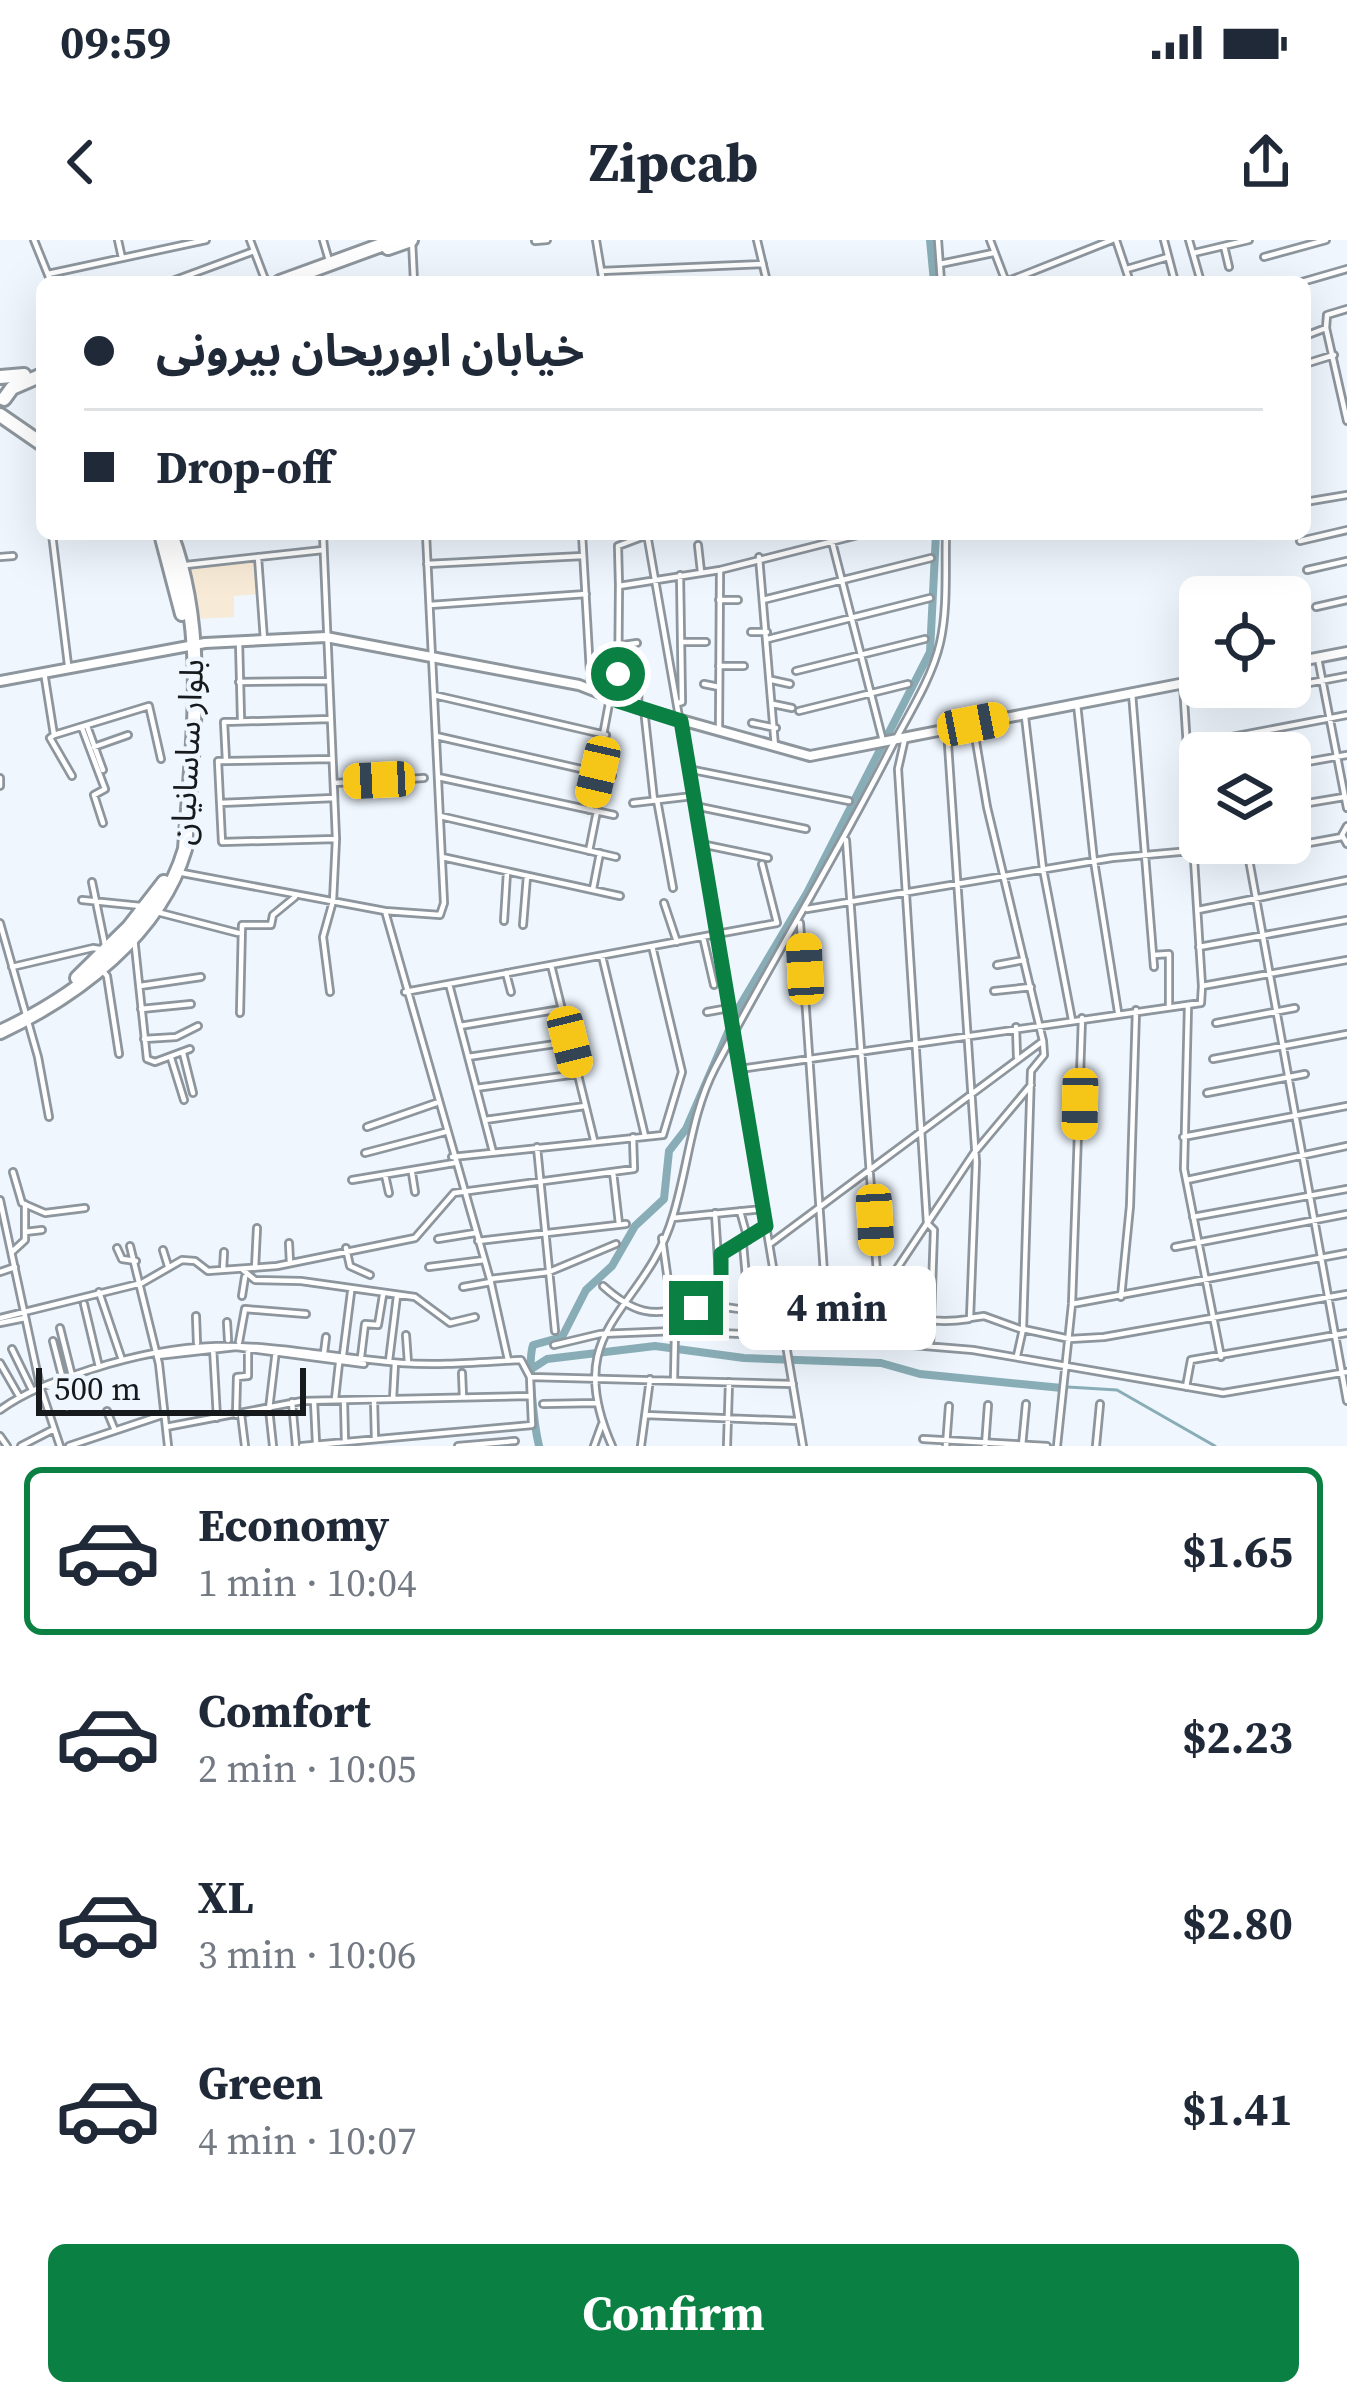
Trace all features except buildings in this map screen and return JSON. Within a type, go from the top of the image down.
[{"type":"highway","points":[[311,276],[395,240]]},
{"type":"highway","points":[[300,276],[412,240]]},
{"type":"highway","points":[[36,373],[0,380],[2,408],[36,435]]},
{"type":"highway","points":[[2,408],[12,388],[36,375]]},
{"type":"highway","name":"بلوار ساسانیان","points":[[162,540],[190,645]]},
{"type":"highway","name":"بلوار ساسانیان","points":[[0,1028],[101,969],[174,872],[190,645],[181,566],[173,540]]},
{"type":"highway","name":"بلوار ساسانیان","points":[[27,1016],[131,932]]},
{"type":"street","points":[[34,240],[48,276]]},
{"type":"street","points":[[118,240],[122,258]]},
{"type":"street","points":[[56,276],[206,240]]},
{"type":"street","points":[[250,240],[264,276]]},
{"type":"street","points":[[323,240],[331,267]]},
{"type":"street","points":[[412,240],[414,276]]},
{"type":"street","points":[[535,241],[547,240]]},
{"type":"street","points":[[596,240],[602,276]]},
{"type":"street","points":[[757,240],[766,276]]},
{"type":"street","points":[[938,240],[941,276]]},
{"type":"street","points":[[990,240],[1004,276]]},
{"type":"street","points":[[1080,240],[1083,252]]},
{"type":"street","points":[[1021,276],[1114,240],[1128,276]]},
{"type":"street","points":[[1163,240],[1173,276]]},
{"type":"street","points":[[1189,240],[1200,276]]},
{"type":"street","points":[[1194,253],[1249,240]]},
{"type":"street","points":[[1264,257],[1326,240]]},
{"type":"street","points":[[1225,246],[1229,267]]},
{"type":"street","points":[[186,276],[254,251]]},
{"type":"street","points":[[940,264],[994,253]]},
{"type":"street","points":[[1126,269],[1168,257]]},
{"type":"street","points":[[602,271],[763,264]]},
{"type":"street","points":[[1311,279],[1347,269]]},
{"type":"street","points":[[1347,309],[1324,318],[1347,421]]},
{"type":"street","points":[[1311,333],[1326,328]]},
{"type":"street","points":[[1311,363],[1347,358]]},
{"type":"street","points":[[1311,501],[1347,495]]},
{"type":"street","points":[[1311,538],[1347,530]]},
{"type":"street","points":[[53,540],[68,668]]},
{"type":"street","points":[[323,540],[336,838],[333,901],[323,937],[330,992]]},
{"type":"street","points":[[174,872],[385,911],[440,915],[442,857],[426,540]]},
{"type":"street","points":[[583,540],[591,689]]},
{"type":"street","points":[[589,851],[598,772],[614,699],[617,546],[633,540]]},
{"type":"street","points":[[648,540],[788,1336],[803,1446]]},
{"type":"street","points":[[619,586],[720,570],[820,540]]},
{"type":"street","points":[[832,540],[869,694],[892,739],[898,769],[928,1227]]},
{"type":"street","points":[[612,1446],[602,1424],[596,1353],[600,1334],[625,1306],[673,1218],[694,1126],[714,1070],[807,909],[938,649],[946,540]]},
{"type":"street","points":[[1300,541],[1304,540]]},
{"type":"street","points":[[698,545],[701,572]]},
{"type":"street","points":[[181,566],[323,550]]},
{"type":"street","points":[[0,557],[13,556]]},
{"type":"street","points":[[427,564],[584,556]]},
{"type":"street","points":[[258,557],[264,640]]},
{"type":"street","points":[[759,557],[776,747]]},
{"type":"street","points":[[763,599],[931,558]]},
{"type":"street","points":[[1307,570],[1347,561]]},
{"type":"street","points":[[719,730],[720,570]]},
{"type":"street","points":[[678,703],[682,702],[680,575]]},
{"type":"street","points":[[429,605],[586,594]]},
{"type":"street","points":[[751,632],[768,636],[930,598]]},
{"type":"street","points":[[719,600],[738,600]]},
{"type":"street","points":[[1316,607],[1347,600]]},
{"type":"street","points":[[719,629],[734,629]]},
{"type":"street","points":[[0,680],[190,645],[326,637],[432,653],[591,689],[641,709],[810,756],[1179,685]]},
{"type":"street","points":[[796,671],[925,639]]},
{"type":"street","points":[[239,641],[241,721]]},
{"type":"street","points":[[681,642],[706,642]]},
{"type":"street","points":[[617,646],[637,644]]},
{"type":"street","points":[[1311,659],[1347,652]]},
{"type":"street","points":[[1318,658],[1347,808]]},
{"type":"street","points":[[718,666],[744,667]]},
{"type":"street","points":[[44,672],[54,735]]},
{"type":"street","points":[[639,676],[655,800],[673,888]]},
{"type":"street","points":[[1311,683],[1347,676]]},
{"type":"street","points":[[772,680],[790,684]]},
{"type":"street","points":[[238,682],[328,681]]},
{"type":"street","points":[[704,684],[719,688]]},
{"type":"street","points":[[773,704],[795,710],[908,684]]},
{"type":"street","points":[[1132,693],[1154,967]]},
{"type":"street","points":[[434,695],[605,735]]},
{"type":"street","points":[[1077,704],[1094,861],[1118,1012]]},
{"type":"street","points":[[72,776],[50,738],[149,706],[161,759]]},
{"type":"street","points":[[1025,714],[1043,869],[1072,1019]]},
{"type":"street","points":[[1257,732],[1347,715]]},
{"type":"street","points":[[226,761],[224,722],[330,719]]},
{"type":"street","points":[[752,723],[776,728]]},
{"type":"street","points":[[973,724],[987,807],[1044,1055],[1031,1071],[1022,1329],[1017,1356]]},
{"type":"street","points":[[84,726],[103,770]]},
{"type":"street","points":[[84,726],[105,788],[94,795],[103,823]]},
{"type":"street","points":[[947,730],[974,1153],[970,1318]]},
{"type":"street","points":[[94,747],[128,735]]},
{"type":"street","points":[[436,736],[612,776]]},
{"type":"street","points":[[1311,761],[1347,754]]},
{"type":"street","points":[[332,759],[218,761],[220,803],[222,842],[336,838]]},
{"type":"street","points":[[688,769],[849,801]]},
{"type":"street","points":[[438,777],[614,815]]},
{"type":"street","points":[[334,783],[424,778]]},
{"type":"street","points":[[633,803],[693,796]]},
{"type":"street","points":[[1311,802],[1346,796]]},
{"type":"street","points":[[220,803],[334,798]]},
{"type":"street","points":[[694,806],[806,829]]},
{"type":"street","points":[[440,816],[616,857]]},
{"type":"street","points":[[1342,837],[1347,826]]},
{"type":"street","points":[[1342,837],[1347,844]]},
{"type":"street","points":[[1311,843],[1342,837]]},
{"type":"street","points":[[844,839],[849,841],[869,1169],[882,1287]]},
{"type":"street","points":[[405,992],[777,923],[765,861],[701,844]]},
{"type":"street","points":[[807,909],[1179,851]]},
{"type":"street","points":[[593,891],[600,853]]},
{"type":"street","points":[[442,857],[620,896]]},
{"type":"street","points":[[740,1069],[1202,1002],[1196,864]]},
{"type":"street","points":[[1249,864],[1347,1401]]},
{"type":"street","points":[[504,921],[507,872]]},
{"type":"street","points":[[524,926],[526,876]]},
{"type":"street","points":[[1198,910],[1347,880]]},
{"type":"street","points":[[12,967],[70,952],[106,950],[92,882]]},
{"type":"street","points":[[240,1013],[238,933],[242,925],[272,925],[273,915],[296,896]]},
{"type":"street","points":[[82,900],[149,910],[238,933]]},
{"type":"street","points":[[664,903],[677,942]]},
{"type":"street","points":[[385,911],[490,1280],[508,1360]]},
{"type":"street","points":[[1199,947],[1347,920]]},
{"type":"street","points":[[799,922],[825,1288]]},
{"type":"street","points":[[0,923],[49,1118]]},
{"type":"street","points":[[131,932],[151,1062],[187,1051],[193,1093]]},
{"type":"street","points":[[704,937],[713,985]]},
{"type":"street","points":[[352,1180],[412,1173],[493,1152],[663,1135],[682,1072],[652,946]]},
{"type":"street","points":[[1154,955],[1169,955],[1168,1006]]},
{"type":"street","points":[[602,956],[645,1136]]},
{"type":"street","points":[[997,965],[1024,960]]},
{"type":"street","points":[[1202,986],[1347,960]]},
{"type":"street","points":[[551,965],[594,1140]]},
{"type":"street","points":[[101,969],[107,976],[119,1054]]},
{"type":"street","points":[[506,973],[511,992]]},
{"type":"street","points":[[140,986],[202,977]]},
{"type":"street","points":[[449,984],[493,1152]]},
{"type":"street","points":[[994,991],[1030,987]]},
{"type":"street","points":[[141,1009],[191,1004]]},
{"type":"street","points":[[1188,1004],[1187,1180],[1221,1357]]},
{"type":"street","points":[[1216,1023],[1295,1008]]},
{"type":"street","points":[[460,1026],[562,1010]]},
{"type":"street","points":[[1120,1297],[1130,1206],[1136,1010]]},
{"type":"street","points":[[707,1012],[730,1012]]},
{"type":"street","points":[[1057,1446],[1070,1339],[1082,1018]]},
{"type":"street","points":[[144,1039],[176,1037],[198,1026]]},
{"type":"street","points":[[1016,1027],[1018,1059]]},
{"type":"street","points":[[1213,1059],[1347,1034]]},
{"type":"street","points":[[770,1244],[1043,1041]]},
{"type":"street","points":[[468,1057],[570,1042]]},
{"type":"street","points":[[172,1058],[184,1100]]},
{"type":"street","points":[[476,1088],[578,1074]]},
{"type":"street","points":[[1207,1093],[1305,1074]]},
{"type":"street","points":[[870,1309],[974,1153],[1031,1085]]},
{"type":"street","points":[[367,1127],[436,1103]]},
{"type":"street","points":[[485,1120],[585,1106]]},
{"type":"street","points":[[1184,1137],[1347,1106]]},
{"type":"street","points":[[365,1153],[445,1132]]},
{"type":"street","points":[[244,1274],[346,1248],[415,1238],[454,1193],[634,1169],[633,1137]]},
{"type":"street","points":[[537,1147],[555,1331]]},
{"type":"street","points":[[1187,1180],[1347,1147]]},
{"type":"street","points":[[11,1252],[22,1246],[26,1204],[13,1172]]},
{"type":"street","points":[[478,1241],[622,1224],[614,1172]]},
{"type":"street","points":[[412,1173],[415,1192]]},
{"type":"street","points":[[385,1175],[388,1193]]},
{"type":"street","points":[[1193,1217],[1347,1189]]},
{"type":"street","points":[[0,1200],[41,1390],[64,1446],[165,1414]]},
{"type":"street","points":[[26,1204],[45,1213],[85,1208]]},
{"type":"street","points":[[673,1218],[764,1208]]},
{"type":"street","points":[[740,1211],[749,1311]]},
{"type":"street","points":[[715,1213],[721,1306]]},
{"type":"street","points":[[1175,1247],[1347,1214]]},
{"type":"street","points":[[721,1254],[766,1226]]},
{"type":"street","points":[[928,1227],[934,1230],[930,1348]]},
{"type":"street","points":[[255,1268],[257,1228]]},
{"type":"street","points":[[25,1232],[42,1230]]},
{"type":"street","points":[[438,1239],[475,1232]]},
{"type":"street","points":[[662,1238],[675,1331],[674,1380]]},
{"type":"street","points":[[289,1243],[290,1263]]},
{"type":"street","points":[[463,1287],[550,1272],[616,1244]]},
{"type":"street","points":[[130,1246],[156,1353],[168,1446]]},
{"type":"street","points":[[191,1259],[193,1246]]},
{"type":"street","points":[[117,1248],[122,1259],[136,1262]]},
{"type":"street","points":[[346,1248],[350,1266],[370,1275]]},
{"type":"street","points":[[163,1250],[168,1266]]},
{"type":"street","points":[[224,1252],[224,1270]]},
{"type":"street","points":[[1072,1304],[1347,1253]]},
{"type":"street","points":[[0,1320],[142,1287],[168,1266],[191,1259]]},
{"type":"street","points":[[191,1259],[208,1271],[417,1298],[450,1323],[475,1317]]},
{"type":"street","points":[[429,1267],[484,1260]]},
{"type":"street","points":[[0,1273],[15,1267]]},
{"type":"street","points":[[242,1296],[244,1274]]},
{"type":"street","points":[[603,1286],[625,1306],[646,1315],[721,1306],[781,1313]]},
{"type":"street","points":[[777,1291],[882,1287]]},
{"type":"street","points":[[335,1401],[351,1292]]},
{"type":"street","points":[[362,1361],[364,1324],[378,1325],[383,1294]]},
{"type":"street","points":[[788,1336],[840,1312],[870,1309],[904,1312],[930,1325],[984,1316],[1070,1339],[1347,1294]]},
{"type":"street","points":[[99,1296],[122,1360]]},
{"type":"street","points":[[393,1400],[397,1296]]},
{"type":"street","points":[[84,1304],[99,1367]]},
{"type":"street","points":[[235,1343],[245,1309],[306,1314]]},
{"type":"street","points":[[196,1316],[197,1343]]},
{"type":"street","points":[[227,1322],[235,1343]]},
{"type":"street","points":[[60,1328],[72,1376]]},
{"type":"street","points":[[554,1345],[600,1334],[675,1331],[788,1336],[1017,1356],[1223,1393],[1344,1373]]},
{"type":"street","points":[[1186,1387],[1191,1360],[1347,1333]]},
{"type":"street","points":[[406,1335],[408,1364]]},
{"type":"street","points":[[324,1353],[326,1337]]},
{"type":"street","points":[[53,1341],[63,1379]]},
{"type":"street","points":[[0,1410],[32,1390],[122,1360],[197,1343],[235,1343],[408,1364],[523,1360],[530,1377],[532,1425],[299,1446],[292,1402]]},
{"type":"street","points":[[156,1353],[235,1343],[248,1349],[324,1353],[341,1359]]},
{"type":"street","points":[[213,1347],[217,1418]]},
{"type":"street","points":[[11,1349],[32,1390]]},
{"type":"street","points":[[245,1446],[237,1377],[248,1376],[248,1349]]},
{"type":"street","points":[[273,1446],[269,1408],[276,1350]]},
{"type":"street","points":[[0,1363],[20,1396]]},
{"type":"street","points":[[462,1373],[463,1397]]},
{"type":"street","points":[[530,1377],[793,1384]]},
{"type":"street","points":[[641,1446],[650,1379]]},
{"type":"street","points":[[727,1446],[729,1382]]},
{"type":"street","points":[[166,1426],[292,1402],[529,1396]]},
{"type":"street","points":[[374,1400],[376,1439]]},
{"type":"street","points":[[314,1401],[316,1444]]},
{"type":"street","points":[[344,1401],[346,1442]]},
{"type":"street","points":[[543,1404],[600,1403]]},
{"type":"street","points":[[1022,1445],[1026,1404]]},
{"type":"street","points":[[1096,1446],[1100,1404]]},
{"type":"street","points":[[985,1444],[988,1405]]},
{"type":"street","points":[[946,1443],[949,1406]]},
{"type":"street","points":[[107,1411],[114,1428]]},
{"type":"street","points":[[645,1415],[799,1421]]},
{"type":"street","points":[[594,1446],[602,1424]]},
{"type":"street","points":[[21,1446],[54,1429]]},
{"type":"street","points":[[0,1436],[7,1446]]},
{"type":"street","points":[[923,1439],[1047,1446]]},
{"type":"street","points":[[458,1446],[515,1441]]},
{"type":"shaded area","points":[[256,561],[258,594],[234,596],[234,617],[194,619],[187,569]]},
{"type":"waterway","points":[[930,240],[933,276]]},
{"type":"waterway","points":[[539,1446],[531,1379],[533,1345],[562,1337],[586,1290],[612,1266],[635,1226],[664,1199],[669,1151],[686,1129],[738,1009],[807,893],[930,652],[936,540]]},
{"type":"waterway","points":[[530,1370],[547,1359],[655,1346],[744,1358],[881,1363],[920,1374],[1062,1388]]},
{"type":"waterway","points":[[1068,1387],[1117,1390],[1215,1446]]},
{"type":"route","points":[[618,674],[618,701],[681,721],[766,1226],[721,1254],[721,1306],[696,1308]]}]
